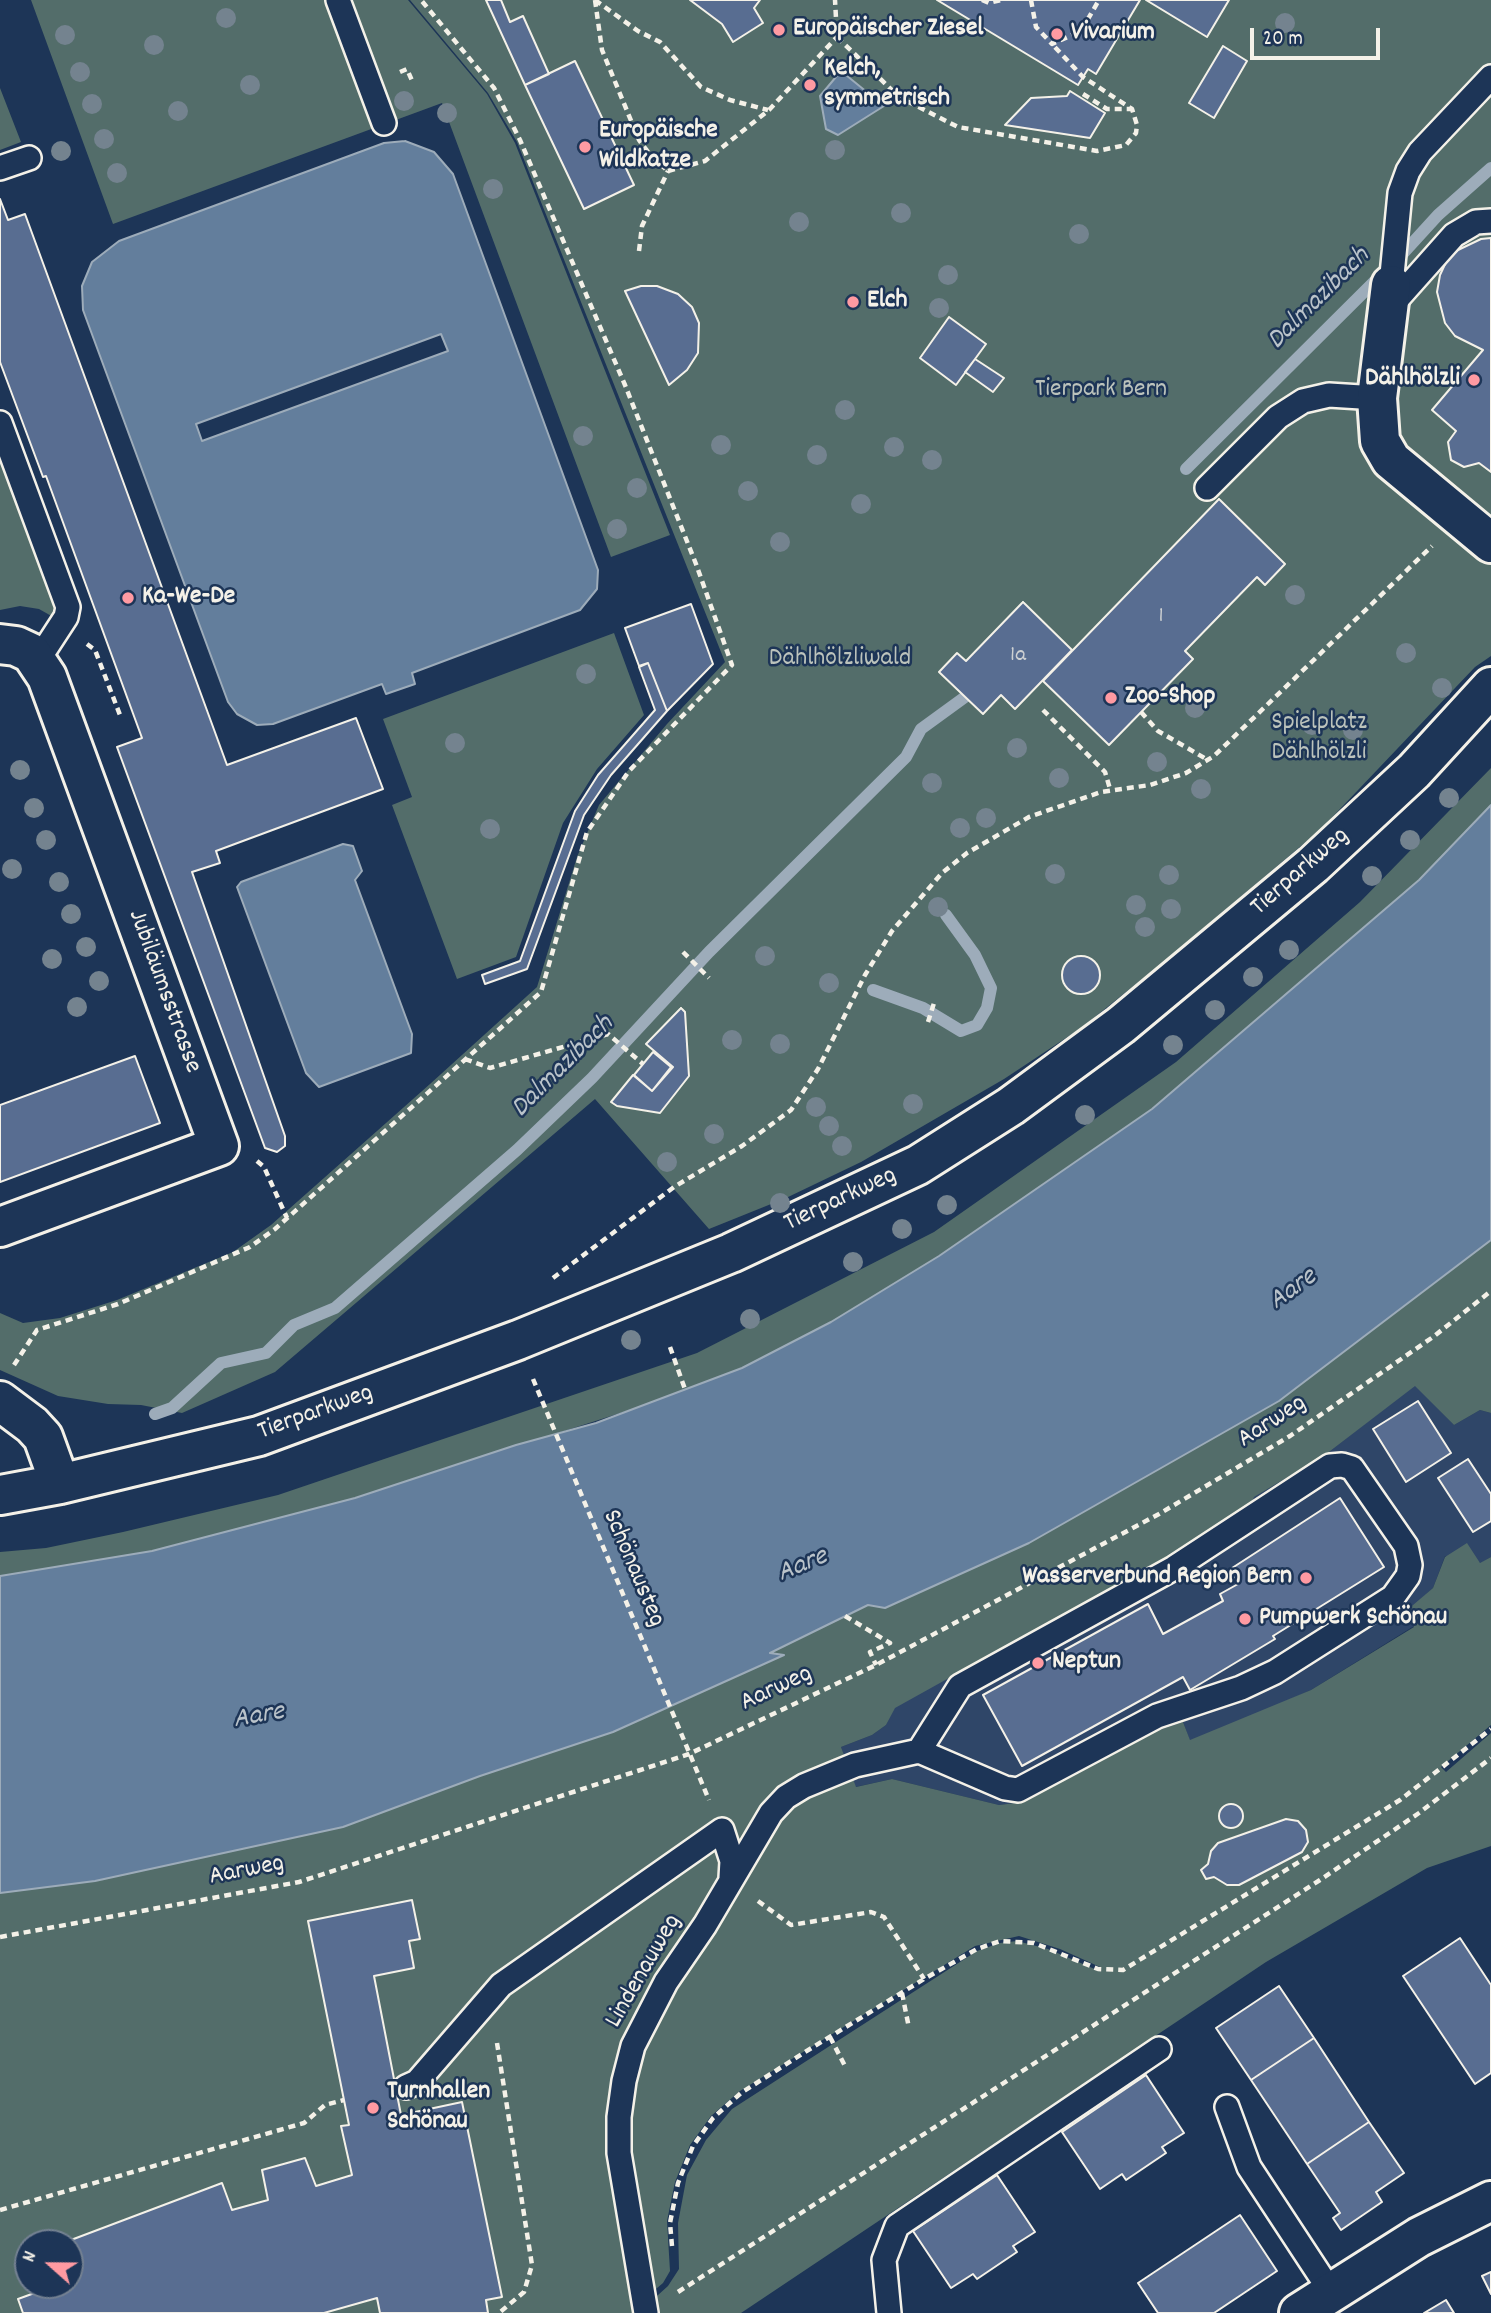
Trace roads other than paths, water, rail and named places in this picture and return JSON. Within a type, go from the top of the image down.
[{"type":"street","points":[[1389,297],[1377,398],[1377,432],[1391,460],[1491,543]]},
{"type":"street","points":[[0,644],[22,648],[38,660]]},
{"type":"street","name":"Jubiläumsstrasse","points":[[0,1227],[234,1150],[51,686],[38,660]]},
{"type":"street","name":"Tierparkweg","points":[[0,1495],[60,1484],[259,1436],[518,1340],[731,1253],[918,1165],[1011,1106],[1132,1016],[1313,865],[1414,771],[1491,687]]},
{"type":"street","points":[[5,1386],[43,1437],[60,1484]]},
{"type":"street","points":[[1299,2313],[1419,2237],[1491,2201]]},
{"type":"lane","points":[[338,0],[384,122]]},
{"type":"lane","points":[[1389,297],[1400,193],[1408,171],[1420,152],[1491,77]]},
{"type":"lane","points":[[0,168],[29,158]]},
{"type":"lane","points":[[1389,297],[1454,236],[1476,222],[1491,221]]},
{"type":"lane","points":[[1207,488],[1278,417],[1296,405],[1329,395],[1377,398]]},
{"type":"lane","points":[[0,423],[68,607],[66,617],[38,660]]},
{"type":"lane","points":[[1330,1466],[1352,1468],[1406,1546],[1410,1565],[1408,1576],[1393,1597],[1275,1672],[1241,1688],[1157,1716],[1018,1790],[1004,1788],[919,1751],[960,1686],[1174,1568],[1330,1466]]},
{"type":"lane","name":"Lindenauweg","points":[[646,2308],[618,2153],[624,2081],[633,2046],[647,2015],[771,1814],[786,1797],[804,1786],[855,1765],[919,1751]]},
{"type":"lane","points":[[406,2087],[417,2082],[501,1985],[722,1830],[732,1861],[731,1878]]},
{"type":"lane","points":[[889,2313],[884,2260],[897,2226],[1159,2049]]},
{"type":"lane","points":[[1227,2107],[1250,2167],[1331,2292]]},
{"type":"water","points":[[841,71],[884,106],[838,135],[826,129],[820,96]]},
{"type":"water","points":[[405,141],[434,152],[453,174],[598,570],[597,589],[580,610],[412,673],[415,684],[386,694],[382,684],[273,724],[257,725],[237,714],[228,702],[83,310],[82,286],[92,262],[119,241],[384,143]],"holes":[[[441,334],[448,351],[202,441],[196,424]]]},
{"type":"water","name":"Aare","points":[[1491,805],[1491,1240],[1279,1401],[1029,1543],[885,1608],[868,1605],[770,1653],[784,1655],[613,1732],[480,1776],[343,1827],[95,1881],[0,1893],[0,1576],[152,1551],[355,1498],[516,1445],[596,1423],[742,1368],[831,1322],[939,1256],[1152,1109],[1419,880]]},
{"type":"water","points":[[343,844],[353,846],[362,871],[355,880],[412,1034],[411,1053],[319,1087],[306,1073],[237,887],[241,882]]},
{"type":"waterway","name":"Dalmazibach","points":[[1396,261],[1438,215],[1491,168]]},
{"type":"waterway","name":"Dalmazibach","points":[[1186,469],[1383,273]]},
{"type":"waterway","name":"Dalmazibach","points":[[155,1414],[172,1408],[221,1363],[266,1353],[294,1325],[335,1308],[517,1150],[592,1078],[709,952],[906,757],[921,729],[965,697]]},
{"type":"waterway","points":[[873,990],[923,1008],[961,1031],[977,1025],[987,1008],[991,988],[975,955],[946,915]]},
{"type":"place","name":"Europäischer Ziesel","points":[[779,30]]},
{"type":"place","name":"Vivarium","points":[[1057,34]]},
{"type":"place","name":"Kelch, symmetrisch","points":[[810,85]]},
{"type":"place","name":"Europäische Wildkatze","points":[[585,147]]},
{"type":"place","name":"Elch","points":[[853,302]]},
{"type":"place","name":"Dählhölzli","points":[[1474,380]]},
{"type":"place","name":"Ka-We-De","points":[[128,598]]},
{"type":"place","name":"Zoo-Shop","points":[[1111,698]]},
{"type":"place","name":"Wasserverbund Region Bern","points":[[1306,1578]]},
{"type":"place","name":"Pumpwerk Schönau","points":[[1245,1619]]},
{"type":"place","name":"Neptun","points":[[1038,1663]]},
{"type":"place","name":"Turnhallen Schönau","points":[[373,2108]]},
{"type":"park label","name":"Tierpark Bern","points":[[1101,391]]},
{"type":"park label","name":"Dählhölzliwald","points":[[840,660]]},
{"type":"park label","name":"Spielplatz Dählhölzli","points":[[1319,739]]}]
